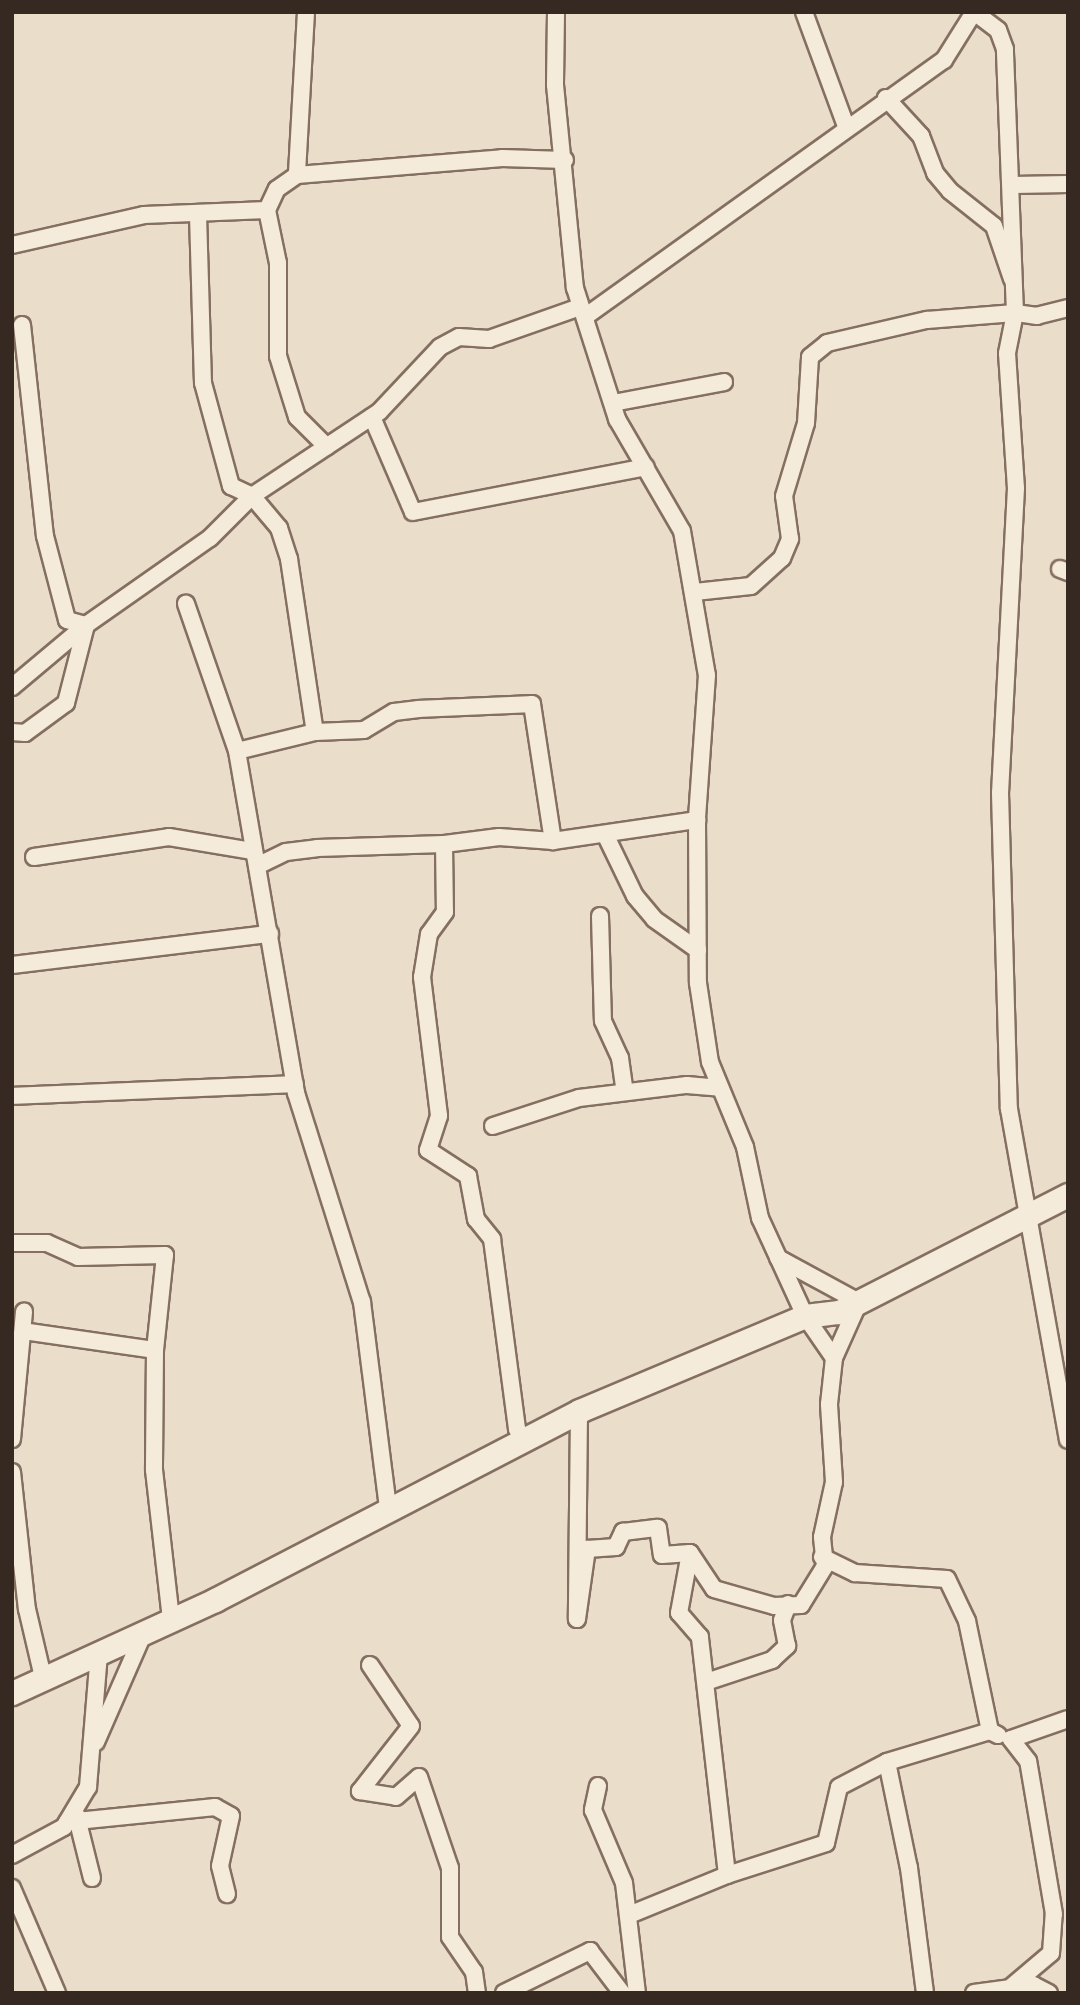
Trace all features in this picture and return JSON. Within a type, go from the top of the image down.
[{"type":"street","points":[[298,175],[306,12]]},
{"type":"street","points":[[556,12],[555,85],[583,312],[613,403],[646,467],[676,514],[695,592],[707,675],[697,820],[698,950],[706,1040],[778,1258],[805,1316],[834,1358]]},
{"type":"street","points":[[804,12],[846,126]]},
{"type":"street","points":[[12,687],[86,625],[210,538],[252,496],[372,417],[440,347],[459,337],[489,339],[583,312],[953,51],[974,12],[998,30],[1005,49],[1013,185],[1016,291],[1015,313],[1007,353],[1014,566],[1000,793],[1009,1108],[1068,1440]]},
{"type":"street","points":[[886,98],[921,136],[935,173],[950,191],[994,226],[1016,291]]},
{"type":"street","points":[[327,447],[297,417],[278,356],[278,262],[267,210],[277,189],[298,175],[502,158],[565,160]]},
{"type":"street","points":[[1013,185],[1068,184]]},
{"type":"street","points":[[12,244],[144,215],[198,215],[267,210]]},
{"type":"street","points":[[198,215],[203,383],[231,486],[252,496],[279,528],[289,559],[315,732]]},
{"type":"street","points":[[695,592],[751,586],[782,558],[790,539],[784,496],[806,423],[810,357],[827,343],[927,320],[1015,313],[1037,316],[1068,307]]},
{"type":"street","points":[[22,325],[45,536],[67,620],[86,625]]},
{"type":"street","points":[[613,403],[724,383]]},
{"type":"street","points":[[372,417],[413,512],[646,467]]},
{"type":"street","points":[[187,604],[237,751],[295,1084],[362,1302],[388,1509]]},
{"type":"street","points":[[12,732],[25,733],[66,703],[86,625]]},
{"type":"street","points":[[237,751],[315,732],[364,730],[394,712],[532,704],[553,841]]},
{"type":"street","points":[[34,857],[169,837],[255,858],[307,849],[444,844],[499,837],[553,841],[697,820]]},
{"type":"street","points":[[605,834],[635,896],[654,919],[698,950]]},
{"type":"street","points":[[444,844],[446,912],[429,934],[422,977],[439,1116],[428,1150],[468,1176],[476,1219],[492,1239],[517,1429],[524,1441]]},
{"type":"street","points":[[600,916],[603,1021],[620,1058],[625,1092]]},
{"type":"street","points":[[12,965],[270,934]]},
{"type":"street","points":[[12,1096],[295,1084]]},
{"type":"street","points":[[493,1126],[579,1098],[687,1085],[720,1088]]},
{"type":"street","points":[[12,1693],[171,1620],[579,1411],[805,1316],[839,1312],[1028,1210],[1068,1195]]},
{"type":"street","points":[[12,1243],[47,1243],[78,1257],[166,1255],[155,1350],[154,1470],[171,1620]]},
{"type":"street","points":[[778,1258],[859,1302]]},
{"type":"street","points":[[690,1553],[714,1589],[801,1605],[809,1595],[825,1566],[822,1558],[835,1482],[829,1404],[834,1358],[859,1302]]},
{"type":"street","points":[[12,1439],[24,1312]]},
{"type":"street","points":[[23,1331],[155,1350]]},
{"type":"street","points":[[579,1411],[577,1619],[587,1549],[616,1548],[622,1532],[659,1528],[663,1555],[690,1553]]},
{"type":"street","points":[[12,1472],[27,1609],[43,1677]]},
{"type":"street","points":[[690,1553],[679,1613],[699,1637],[706,1682],[712,1791],[727,1875]]},
{"type":"street","points":[[822,1558],[855,1573],[947,1579],[967,1621],[990,1731]]},
{"type":"street","points":[[706,1682],[758,1667],[780,1653],[787,1646],[782,1620],[788,1604]]},
{"type":"street","points":[[90,1756],[144,1632]]},
{"type":"street","points":[[92,1878],[73,1817],[88,1787],[99,1652]]},
{"type":"street","points":[[369,1665],[411,1726],[360,1791],[397,1797],[419,1777],[450,1868],[450,1937],[474,1972],[477,1993]]},
{"type":"street","points":[[1013,1742],[1068,1719]]},
{"type":"street","points":[[629,1915],[727,1875],[826,1843],[839,1787],[887,1762],[990,1731],[1013,1742],[1028,1761],[1038,1801],[1054,1914],[1051,1953],[1012,1986]]},
{"type":"street","points":[[887,1762],[909,1868],[925,1993]]},
{"type":"street","points":[[598,1786],[593,1810],[624,1883],[637,1993]]},
{"type":"street","points":[[12,1856],[73,1817],[215,1807],[231,1816],[220,1866],[227,1894]]},
{"type":"street","points":[[12,1888],[57,1993]]},
{"type":"street","points":[[504,1993],[590,1951],[622,1993]]},
{"type":"street","points":[[974,1993],[1012,1986],[1049,1993]]}]
